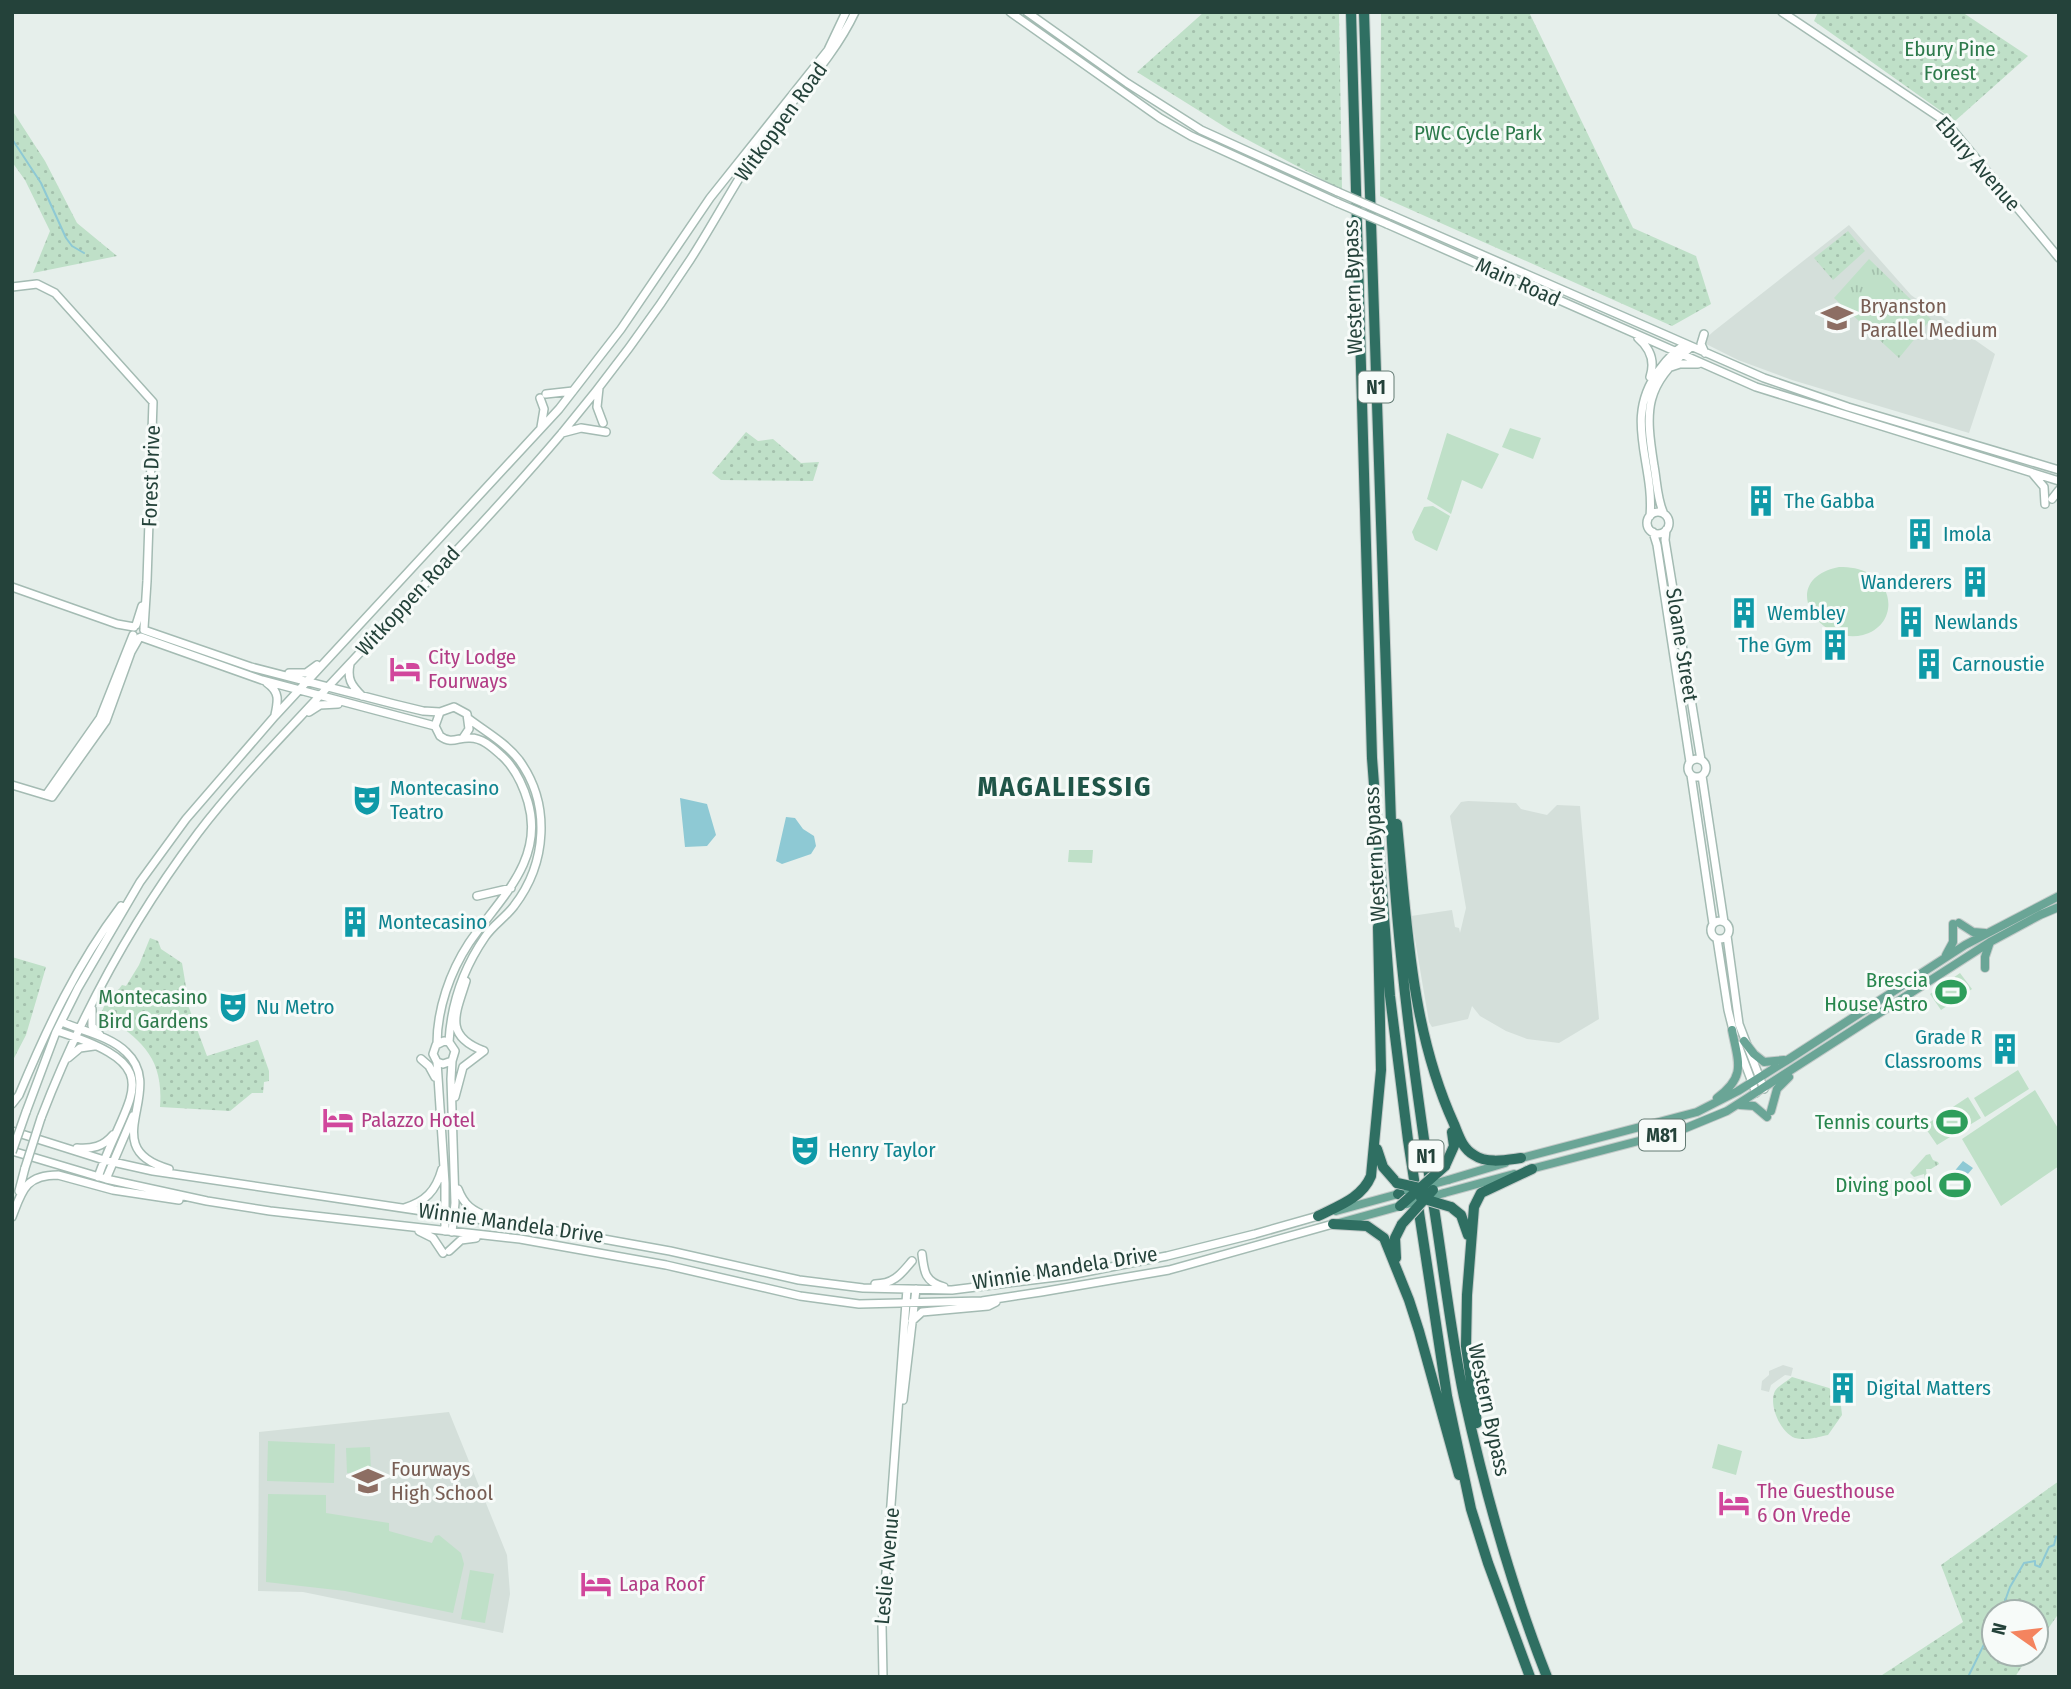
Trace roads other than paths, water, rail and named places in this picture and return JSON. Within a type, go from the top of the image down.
[{"type":"highway","name":"Western Bypass","points":[[1351,12],[1372,758],[1390,996],[1408,1140],[1447,1396],[1471,1509],[1500,1598],[1530,1677]]},
{"type":"highway","name":"Western Bypass","points":[[1364,12],[1394,898],[1414,1077],[1464,1396],[1501,1547],[1547,1677]]},
{"type":"highway","points":[[1318,1216],[1357,1195],[1365,1187],[1371,1176],[1376,1142],[1381,1070],[1372,758]]},
{"type":"highway","points":[[1390,761],[1418,1012],[1435,1076],[1462,1144],[1472,1155],[1491,1161],[1521,1158]]},
{"type":"highway","points":[[1399,1272],[1394,1243],[1402,1224],[1445,1166],[1454,1146],[1449,1114]]},
{"type":"highway","points":[[1376,1142],[1383,1167],[1398,1188],[1411,1196]]},
{"type":"highway","points":[[1501,1547],[1471,1394],[1466,1346],[1470,1246],[1474,1207],[1481,1192],[1532,1169]]},
{"type":"highway","points":[[1400,1206],[1411,1196],[1449,1186]]},
{"type":"highway","points":[[1398,1188],[1451,1206],[1465,1222],[1470,1246]]},
{"type":"highway","points":[[1334,1224],[1367,1226],[1380,1233],[1399,1272],[1471,1509]]},
{"type":"main road","name":"Witkoppen Road","points":[[12,1151],[57,1031],[99,950],[140,882],[186,819],[275,716],[540,431],[573,391],[621,329],[710,198],[828,50],[846,12]]},
{"type":"main road","name":"Witkoppen Road","points":[[12,1217],[41,1118],[60,1068],[100,985],[144,911],[200,831],[296,721],[562,433],[599,387],[657,310],[758,148],[842,38],[855,12]]},
{"type":"main road","name":"Main Road","points":[[1010,12],[1160,118],[1191,136],[1338,203],[1771,392],[2057,480]]},
{"type":"main road","name":"Main Road","points":[[1027,12],[1201,131],[1338,192],[1707,354],[1820,398],[2058,468]]},
{"type":"main road","name":"Ebury Avenue","points":[[1783,12],[1945,121],[2059,258]]},
{"type":"main road","name":"Forest Drive","points":[[12,288],[42,286],[55,293],[153,402],[147,586],[138,632],[100,718],[50,794],[12,783]]},
{"type":"main road","points":[[1634,334],[1647,347],[1653,361],[1643,397],[1640,424],[1651,500],[1648,526],[1658,533],[1666,530],[1669,521],[1660,502],[1649,416],[1654,392],[1678,353]]},
{"type":"main road","points":[[1704,334],[1702,344],[1707,354]]},
{"type":"main road","points":[[1643,397],[1655,375],[1688,345]]},
{"type":"main road","points":[[1668,368],[1680,364],[1702,364]]},
{"type":"main road","points":[[599,387],[597,407],[603,423]]},
{"type":"main road","points":[[540,431],[544,411],[543,396],[573,391]]},
{"type":"main road","points":[[562,433],[581,428],[606,432]]},
{"type":"main road","points":[[2057,480],[2058,468]]},
{"type":"main road","points":[[2030,472],[2043,484],[2045,504]]},
{"type":"main road","points":[[2052,499],[2059,490]]},
{"type":"main road","points":[[1650,516],[1658,512],[1664,514]]},
{"type":"main road","name":"Sloane Street","points":[[1666,530],[1673,591],[1701,760]]},
{"type":"main road","name":"Sloane Street","points":[[1653,532],[1659,554],[1690,762]]},
{"type":"main road","points":[[1659,554],[1667,549]]},
{"type":"main road","points":[[1662,575],[1669,562]]},
{"type":"main road","points":[[12,589],[138,632],[306,682],[423,711],[440,712],[454,707],[464,711],[469,719],[518,760],[536,793],[541,823],[539,855],[524,891],[485,937],[472,961],[454,1002],[449,1042],[455,1051],[452,1061],[452,1117],[458,1190],[470,1209],[509,1223]]},
{"type":"main road","points":[[1670,625],[1674,623],[1673,591]]},
{"type":"main road","points":[[138,632],[262,680],[435,726],[444,739],[480,740],[503,757],[519,779],[526,795],[531,824],[529,852],[519,877],[468,945],[454,973],[445,996],[433,1054],[437,1062],[443,1162],[450,1215]]},
{"type":"main road","points":[[251,667],[295,674],[306,673],[349,635]]},
{"type":"main road","points":[[350,663],[350,684],[363,696]]},
{"type":"main road","points":[[262,680],[270,685],[278,696],[275,716]]},
{"type":"main road","points":[[296,721],[320,705],[349,704]]},
{"type":"main road","points":[[435,726],[440,712]]},
{"type":"main road","points":[[463,738],[469,729],[469,719]]},
{"type":"main road","points":[[1697,1112],[1722,1094],[1737,1078],[1739,1066],[1717,939],[1711,932],[1713,924],[1691,775],[1688,771],[1690,762],[1695,759],[1701,760],[1706,767],[1702,776],[1724,922],[1729,929],[1727,936],[1736,1008],[1760,1091]]},
{"type":"main road","points":[[1691,775],[1696,778],[1702,776]]},
{"type":"main road","points":[[12,1104],[19,1095],[55,1012],[72,981],[103,930],[140,882]]},
{"type":"main road","points":[[477,896],[512,887]]},
{"type":"main road","name":"Winnie Mandela Drive","points":[[12,1151],[102,1178],[207,1201],[487,1235],[609,1253],[800,1296],[859,1304],[999,1299],[1169,1270],[1400,1206],[1422,1194],[1521,1158],[1697,1112],[1756,1080],[1945,957],[2059,896]]},
{"type":"main road","name":"Winnie Mandela Drive","points":[[1449,1186],[1532,1169],[1681,1130],[1738,1105],[1990,942],[2040,915],[2059,908]]},
{"type":"main road","points":[[1713,924],[1724,922]]},
{"type":"main road","points":[[1945,957],[1956,924],[1973,932],[1986,933]]},
{"type":"main road","points":[[1717,939],[1727,936]]},
{"type":"main road","points":[[1985,968],[1985,953],[1990,942]]},
{"type":"main road","points":[[452,1117],[463,1067],[484,1051],[461,1039],[456,1027],[460,1000],[472,961]]},
{"type":"main road","points":[[100,985],[91,1012],[91,1022],[95,1031],[105,1040]]},
{"type":"main road","points":[[62,1022],[77,1034],[123,1060],[133,1079],[131,1098],[102,1178]]},
{"type":"main road","points":[[1732,1030],[1756,1080]]},
{"type":"main road","points":[[57,1031],[105,1040],[120,1046],[135,1062],[141,1078],[133,1137],[135,1146],[143,1157],[157,1166],[211,1181]]},
{"type":"main road","points":[[1744,1041],[1754,1055],[1764,1062],[1789,1059]]},
{"type":"main road","points":[[437,1044],[449,1042]]},
{"type":"main road","points":[[60,1068],[80,1048],[98,1046]]},
{"type":"main road","points":[[421,1059],[434,1074],[439,1091]]},
{"type":"main road","points":[[1738,1105],[1754,1106],[1769,1114],[1777,1089],[1810,1059]]},
{"type":"main road","points":[[437,1062],[443,1065],[452,1061]]},
{"type":"main road","points":[[108,1161],[137,1106]]},
{"type":"main road","points":[[62,1147],[94,1148],[108,1141],[118,1130]]},
{"type":"main road","name":"Winnie Mandela Drive","points":[[12,1131],[108,1161],[211,1181],[509,1223],[670,1251],[721,1264],[840,1286],[912,1289],[952,1290],[1066,1276],[1167,1256],[1318,1216],[1398,1188]]},
{"type":"main road","points":[[399,1208],[416,1204],[431,1194],[439,1179],[443,1162]]},
{"type":"main road","points":[[448,1232],[455,1171]]},
{"type":"main road","points":[[12,1217],[26,1186],[40,1176],[47,1175],[58,1175],[144,1196],[207,1201]]},
{"type":"main road","points":[[406,1227],[433,1238],[446,1252],[461,1240],[487,1235]]},
{"type":"main road","points":[[922,1254],[924,1274],[929,1281],[952,1290]]},
{"type":"main road","points":[[840,1286],[888,1283],[898,1278],[912,1261]]},
{"type":"main road","name":"Leslie Avenue","points":[[883,1677],[881,1626],[894,1455],[912,1289]]},
{"type":"main road","points":[[911,1323],[922,1312],[988,1306],[999,1299]]},
{"type":"main road","name":"Leslie Avenue","points":[[894,1455],[903,1407],[911,1323],[910,1304]]},
{"type":"water","points":[[680,798],[707,804],[716,835],[707,846],[685,847]]},
{"type":"water","points":[[786,817],[795,818],[803,829],[814,836],[816,846],[811,854],[782,864],[776,861]]},
{"type":"water","points":[[1963,1161],[1973,1168],[1961,1182],[1952,1174]]},
{"type":"waterway","points":[[12,139],[41,183],[66,238],[72,246],[84,253]]},
{"type":"waterway","points":[[2006,1598],[2024,1563],[2035,1561],[2035,1565],[2040,1567],[2049,1547],[2054,1545],[2059,1535]]},
{"type":"waterway","points":[[1968,1677],[1980,1653]]},
{"type":"place","name":"Bryanston Parallel Medium","points":[[1837,318]]},
{"type":"place","name":"The Gabba","points":[[1761,501]]},
{"type":"place","name":"Imola","points":[[1920,534]]},
{"type":"place","name":"Wanderers","points":[[1975,582]]},
{"type":"place","name":"Wembley","points":[[1744,613]]},
{"type":"place","name":"Newlands","points":[[1911,622]]},
{"type":"place","name":"The Gym","points":[[1835,645]]},
{"type":"place","name":"Carnoustie","points":[[1929,664]]},
{"type":"place","name":"City Lodge Fourways","points":[[405,669]]},
{"type":"place","name":"Montecasino Teatro","points":[[367,800]]},
{"type":"place","name":"Montecasino","points":[[355,922]]},
{"type":"place","name":"Brescia House Astro","points":[[1951,992]]},
{"type":"place","name":"Nu Metro","points":[[233,1007]]},
{"type":"place","name":"Grade R Classrooms","points":[[2005,1049]]},
{"type":"place","name":"Palazzo Hotel","points":[[338,1120]]},
{"type":"place","name":"Tennis courts","points":[[1952,1122]]},
{"type":"place","name":"Henry Taylor","points":[[805,1150]]},
{"type":"place","name":"Diving pool","points":[[1955,1185]]},
{"type":"place","name":"Digital Matters","points":[[1843,1388]]},
{"type":"place","name":"Fourways High School","points":[[368,1481]]},
{"type":"place","name":"The Guesthouse 6 On Vrede","points":[[1734,1503]]},
{"type":"place","name":"Lapa Roof","points":[[596,1584]]},
{"type":"district","name":"MAGALIESSIG","points":[[1065,786]]},
{"type":"park label","name":"Ebury Pine Forest","points":[[1950,61]]},
{"type":"park label","name":"PWC Cycle Park","points":[[1478,133]]},
{"type":"park label","name":"Montecasino Bird Gardens","points":[[153,1009]]}]
